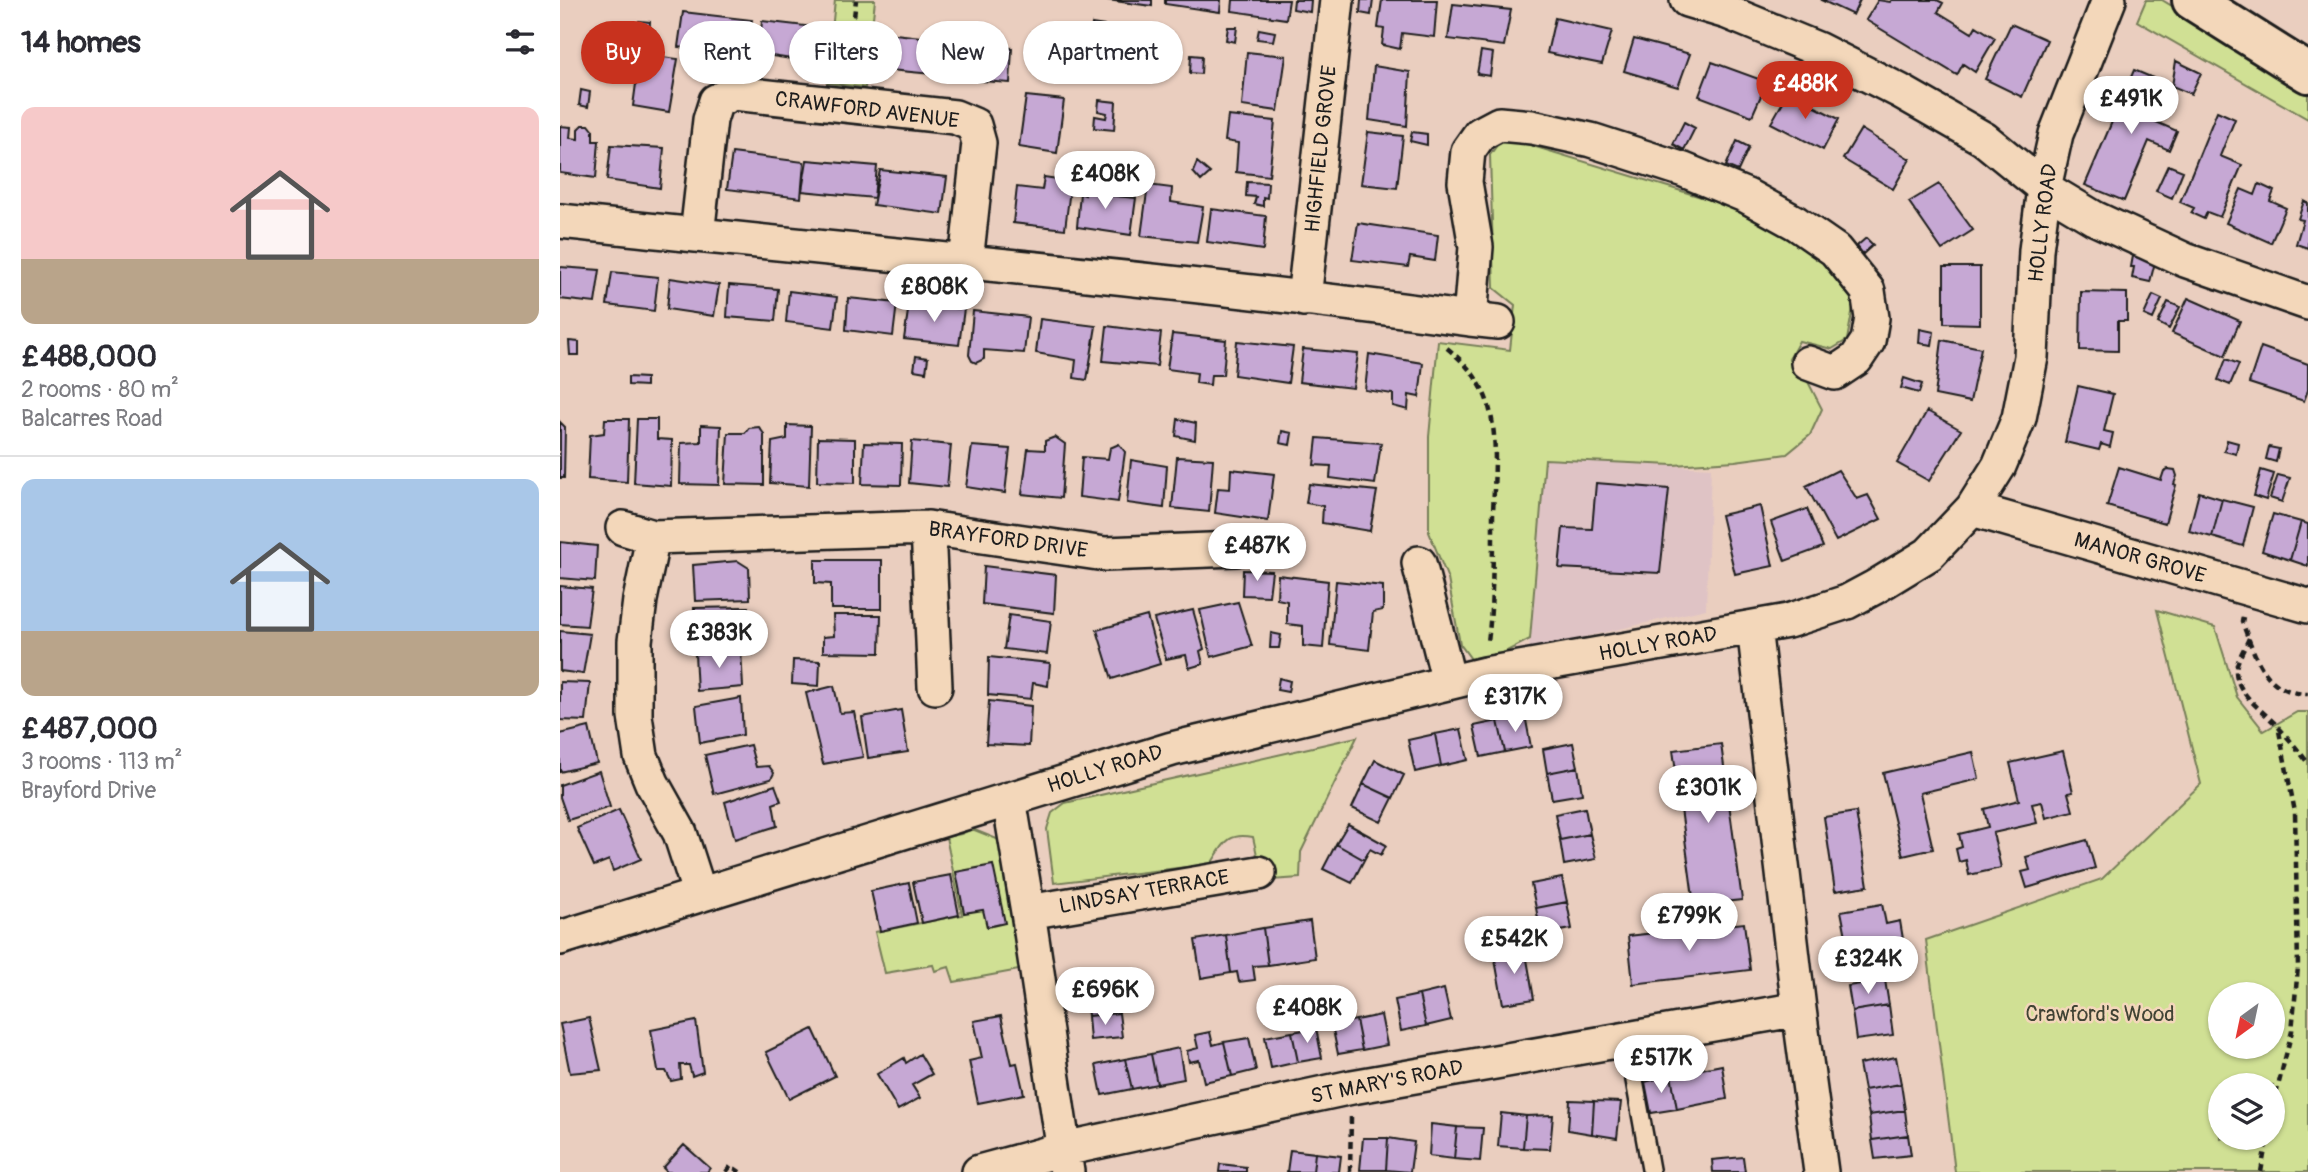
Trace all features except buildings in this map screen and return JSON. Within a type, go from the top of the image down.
[{"type":"main road","points":[[2192,0],[2308,73]]},
{"type":"street","name":"HIGHFIELD GROVE","points":[[1304,299],[1338,0]]},
{"type":"street","points":[[1687,0],[1727,12],[1817,49],[1900,91],[1983,139],[2044,188],[2094,218],[2185,260],[2306,310]]},
{"type":"street","name":"HOLLY ROAD","points":[[560,938],[1172,749],[1485,674],[1788,621],[1847,603],[1928,554],[1972,509],[1999,466],[2018,418],[2031,357],[2036,250],[2044,188],[2056,134],[2109,0]]},
{"type":"street","name":"CRAWFORD AVENUE","points":[[697,235],[710,120],[716,101],[733,93],[954,117],[975,125],[979,143],[966,262]]},
{"type":"street","points":[[560,221],[966,262],[1484,321],[1465,182],[1468,152],[1480,134],[1499,124],[1532,127],[1591,140],[1684,170],[1747,196],[1796,223],[1835,250],[1868,291],[1872,318],[1868,341],[1856,359],[1824,377]]},
{"type":"street","name":"MANOR GROVE","points":[[1972,509],[2308,606]]},
{"type":"street","points":[[928,528],[935,687]]},
{"type":"street","name":"BRAYFORD DRIVE","points":[[700,895],[680,833],[652,783],[642,756],[635,716],[635,641],[640,600],[638,533],[928,528],[1105,554],[1236,550]]},
{"type":"street","points":[[1419,563],[1449,682]]},
{"type":"street","points":[[1754,627],[1821,1172]]},
{"type":"street","points":[[1009,799],[1066,1160]]},
{"type":"street","name":"LINDSAY TERRACE","points":[[1028,912],[1259,873]]},
{"type":"street","name":"ST MARY'S ROAD","points":[[979,1172],[1066,1160],[1352,1087],[1799,1009]]},
{"type":"lane","points":[[1627,1040],[1651,1172]]},
{"type":"path","points":[[844,106],[856,0]]},
{"type":"path","points":[[1423,313],[1438,341],[1458,357],[1473,375],[1484,392],[1490,411],[1495,462],[1493,606],[1485,674]]},
{"type":"path","points":[[2249,589],[2242,622],[2265,673],[2276,686],[2292,694],[2308,694]]},
{"type":"path","points":[[2249,638],[2236,666],[2237,678],[2262,713],[2278,726],[2308,763]]},
{"type":"path","points":[[2278,726],[2295,812],[2298,967],[2292,1031],[2281,1073]]},
{"type":"path","points":[[1350,1172],[1352,1087]]},
{"type":"path","points":[[2261,1172],[2265,1150]]},
{"type":"path","points":[[726,1172],[731,1166],[740,1172]]},
{"type":"shaded area","points":[[1545,459],[1711,468],[1706,609],[1529,650]]},
{"type":"green space","points":[[835,0],[875,0],[873,21],[833,21]]},
{"type":"green space","points":[[2146,0],[2162,0],[2308,89],[2308,119],[2137,21]]},
{"type":"green space","points":[[835,84],[865,84],[865,88]]},
{"type":"green space","points":[[1503,137],[1721,203],[1797,241],[1838,269],[1854,302],[1847,340],[1832,349],[1799,341],[1789,359],[1804,374],[1822,409],[1810,435],[1787,454],[1673,465],[1545,459],[1530,639],[1486,662],[1471,659],[1460,644],[1448,579],[1429,532],[1429,437],[1438,341],[1510,350],[1515,305],[1494,288],[1490,155]]},
{"type":"green space","name":"Crawford's Wood","points":[[2157,610],[2215,627],[2237,697],[2264,731],[2297,712],[2308,712],[2308,1172],[1955,1172],[1926,940],[2102,879],[2201,784]]},
{"type":"green space","points":[[1357,737],[1301,852],[1300,878],[1271,880],[1257,855],[1253,837],[1237,836],[1227,841],[1211,864],[1054,883],[1047,829],[1052,813],[1065,803]]},
{"type":"green space","points":[[972,829],[997,839],[1006,854],[1019,970],[954,982],[949,967],[935,971],[933,965],[885,973],[875,932],[962,915],[946,837]]}]
